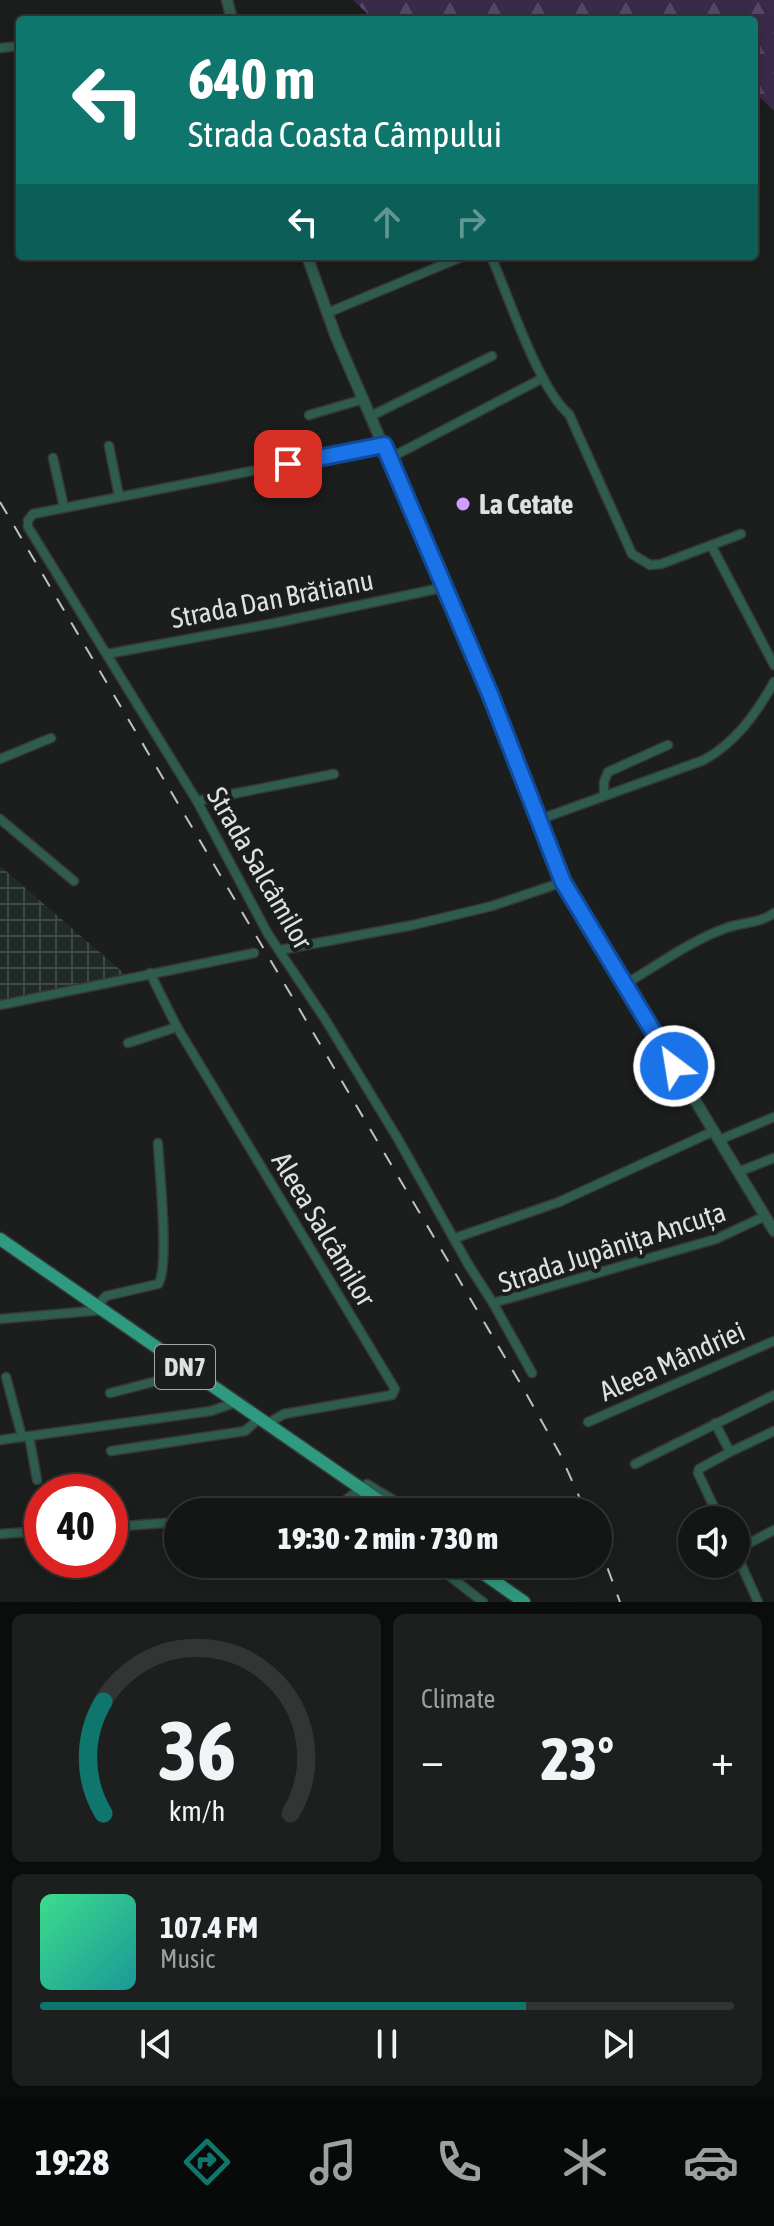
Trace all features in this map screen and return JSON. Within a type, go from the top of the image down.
[{"type":"main road","name":"DN7","points":[[0,1239],[370,1498]]},
{"type":"main road","points":[[490,1578],[524,1602]]},
{"type":"street","points":[[308,260],[327,313],[490,694],[563,882],[774,1231]]},
{"type":"street","points":[[327,313],[454,260]]},
{"type":"street","points":[[493,260],[543,378],[556,404],[569,414],[632,554],[650,565],[661,564],[741,534]]},
{"type":"street","points":[[371,416],[492,356]]},
{"type":"street","points":[[390,458],[543,378]]},
{"type":"street","points":[[309,415],[364,399]]},
{"type":"street","points":[[53,458],[64,507],[384,445]]},
{"type":"street","points":[[109,446],[119,496]]},
{"type":"street","name":"Strada Salcâmilor","points":[[64,507],[33,514],[28,520],[28,527],[35,541],[197,801],[268,934],[341,1045],[493,1303]]},
{"type":"street","points":[[711,545],[774,665]]},
{"type":"street","name":"Strada Dan Brătianu","points":[[107,654],[446,587]]},
{"type":"street","points":[[538,820],[704,760],[720,751],[758,711],[774,682]]},
{"type":"street","points":[[0,759],[51,738]]},
{"type":"street","points":[[604,796],[608,772],[668,745]]},
{"type":"street","points":[[197,801],[334,774]]},
{"type":"street","points":[[0,819],[74,881]]},
{"type":"street","points":[[280,950],[413,925],[492,906],[563,882]]},
{"type":"street","points":[[625,984],[696,941],[729,927],[766,919],[774,913]]},
{"type":"street","points":[[0,1005],[254,953]]},
{"type":"street","name":"Aleea Salcâmilor","points":[[150,973],[177,1027],[395,1389],[392,1395],[284,1414],[264,1421]]},
{"type":"street","points":[[128,1043],[177,1027]]},
{"type":"street","points":[[455,1238],[559,1202],[716,1136],[774,1117]]},
{"type":"street","points":[[0,1319],[100,1308],[106,1296],[158,1284],[162,1279],[164,1259],[158,1143]]},
{"type":"street","points":[[738,1172],[774,1158]]},
{"type":"street","name":"Strada Jupânița Ancuța","points":[[532,1373],[493,1303],[706,1242],[765,1216]]},
{"type":"street","name":"Aleea Mândriei","points":[[588,1422],[774,1341]]},
{"type":"street","points":[[110,1393],[193,1372]]},
{"type":"street","points":[[6,1377],[36,1474]]},
{"type":"street","points":[[635,1464],[774,1395]]},
{"type":"street","points":[[0,1440],[211,1411],[237,1402]]},
{"type":"street","points":[[111,1451],[245,1431],[264,1421]]},
{"type":"street","points":[[715,1423],[730,1452]]},
{"type":"street","points":[[713,1506],[699,1469],[774,1431]]},
{"type":"street","points":[[349,1498],[367,1484],[390,1498]]},
{"type":"street","points":[[358,1491],[361,1498]]},
{"type":"street","points":[[128,1526],[164,1523]]},
{"type":"street","points":[[750,1544],[774,1530]]},
{"type":"street","points":[[0,1534],[24,1532]]},
{"type":"street","points":[[452,1578],[483,1602]]},
{"type":"street","points":[[747,1578],[758,1602]]},
{"type":"shaded area","points":[[0,866],[133,981],[0,1009]]},
{"type":"green space","points":[[353,0],[774,0],[774,111],[758,96],[758,16],[370,16]]},
{"type":"railway","points":[[0,502],[523,1388],[560,1454],[580,1498]]},
{"type":"railway","points":[[611,1578],[620,1602]]},
{"type":"place","name":"La Cetate","points":[[463,504]]},
{"type":"route","points":[[288,464],[384,445],[490,694],[563,882],[674,1066]]}]
